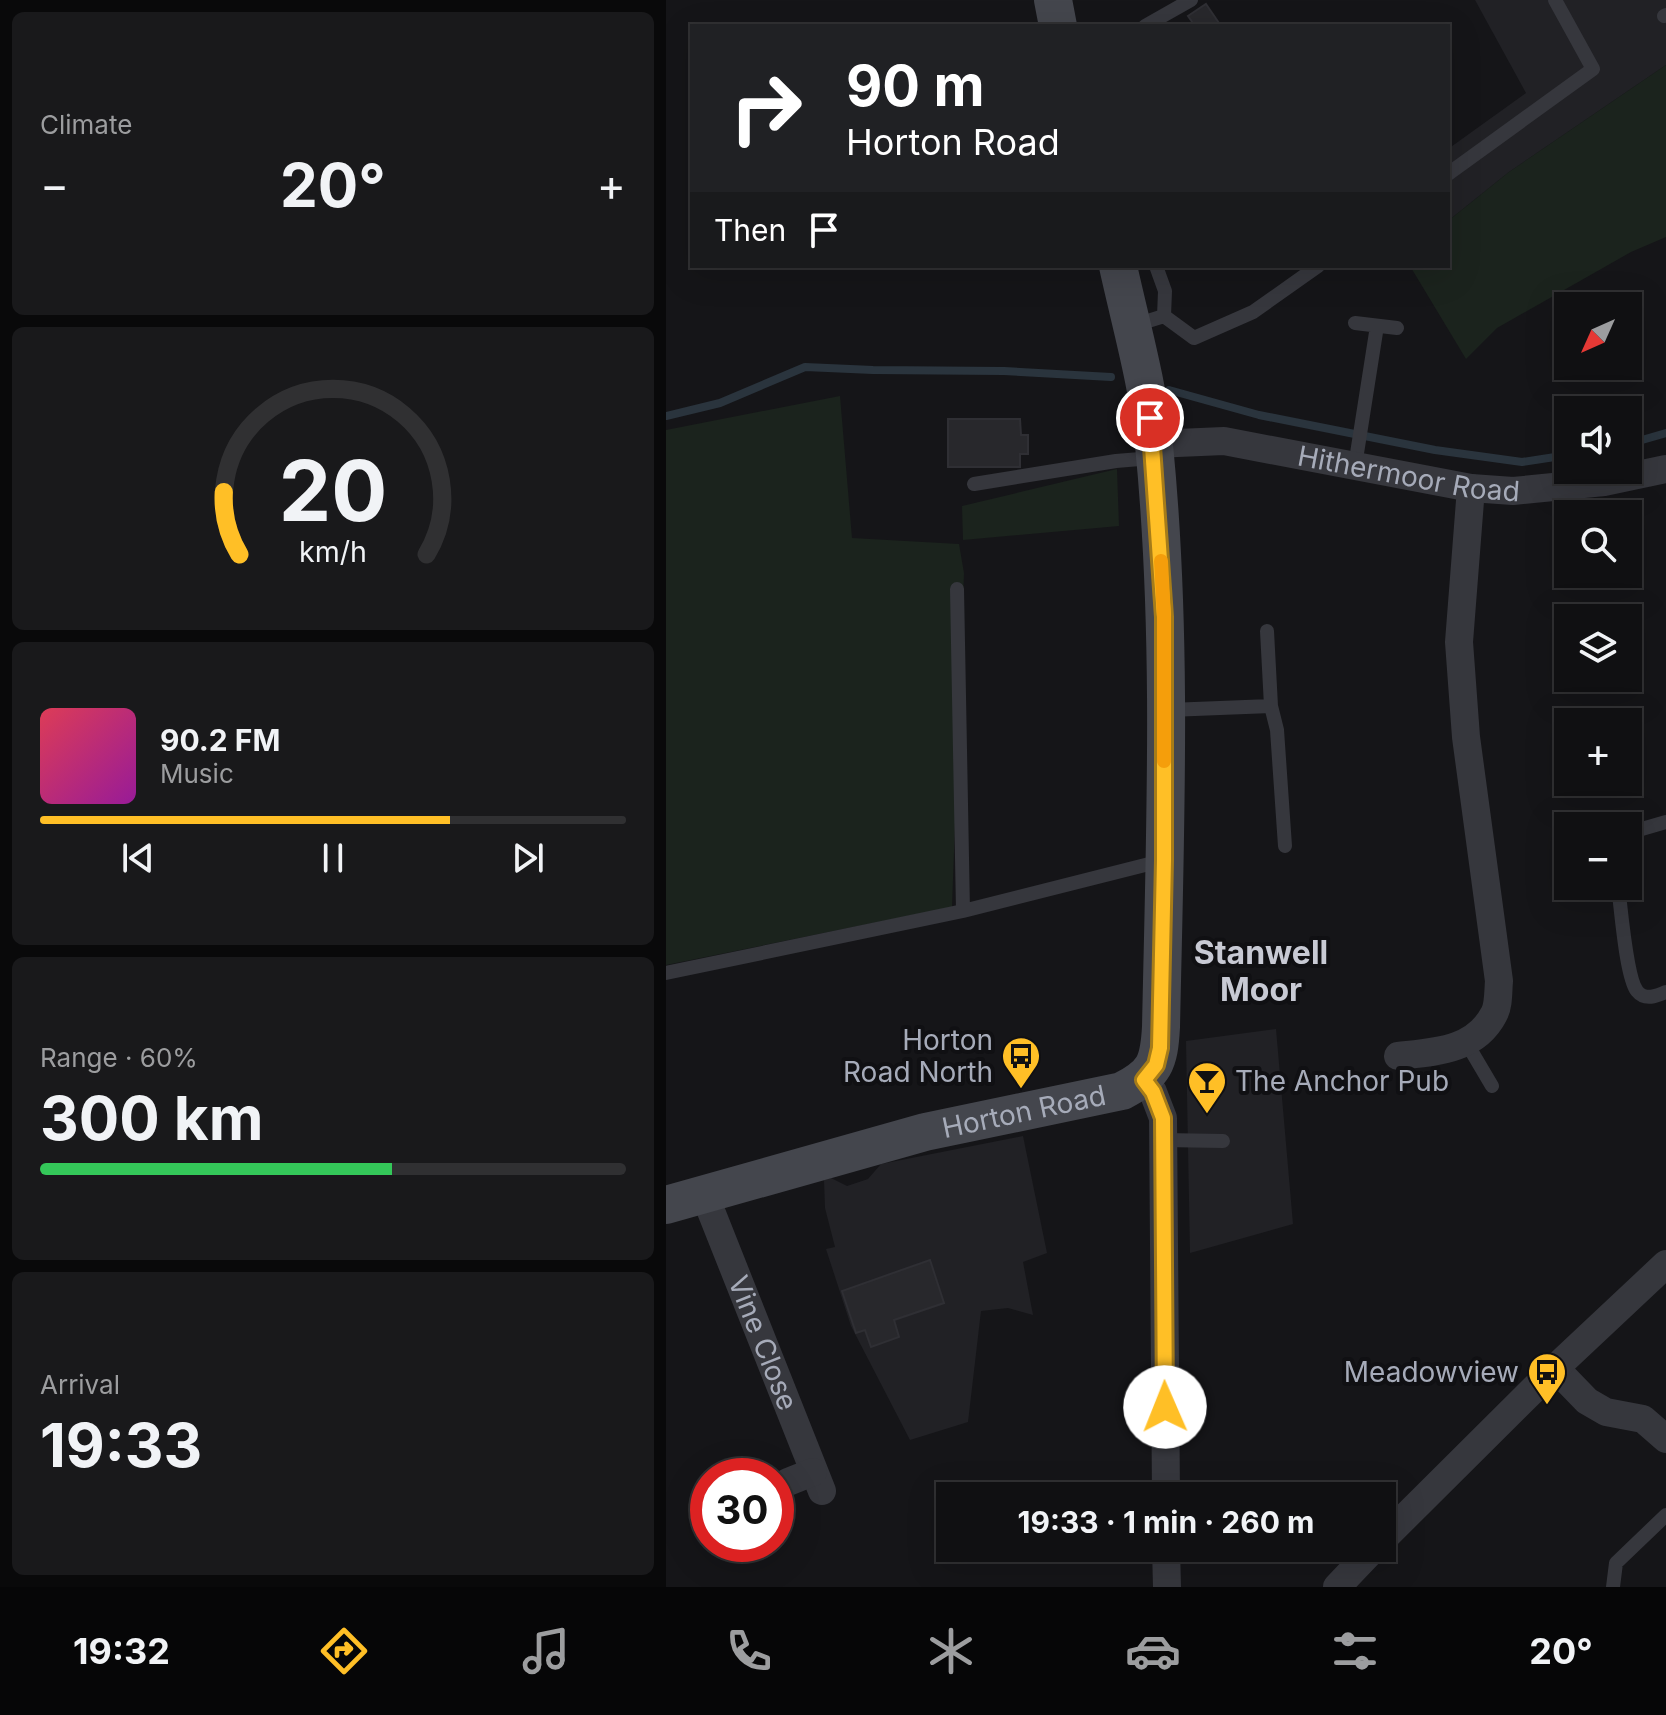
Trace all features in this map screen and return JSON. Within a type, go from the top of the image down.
[{"type":"street","points":[[1053,0],[1058,24]]},
{"type":"street","name":"Horton Road","points":[[666,1205],[925,1132],[1122,1091],[1144,1080],[1156,1065],[1160,1048],[1164,860],[1164,617],[1154,451],[1146,393],[1148,321],[1119,268]]},
{"type":"street","name":"Hithermoor Road","points":[[1154,451],[1224,441],[1357,459],[1471,488],[1529,490],[1604,482],[1666,469]]},
{"type":"street","points":[[1398,1056],[1454,1050],[1479,1033],[1495,1012],[1499,981],[1466,737],[1459,642],[1471,488]]},
{"type":"street","points":[[1144,1080],[1153,1092],[1163,1118],[1166,1482]]},
{"type":"street","name":"Vine Close","points":[[705,1196],[808,1482]]},
{"type":"street","points":[[1396,1526],[1555,1368],[1666,1264]]},
{"type":"street","points":[[1555,1368],[1587,1401],[1606,1412],[1643,1419],[1666,1439]]},
{"type":"street","points":[[1166,1562],[1167,1587]]},
{"type":"street","points":[[1337,1587],[1361,1562]]},
{"type":"lane","points":[[1149,24],[1191,0]]},
{"type":"lane","points":[[1450,173],[1593,69],[1555,0]]},
{"type":"lane","points":[[1157,268],[1165,291],[1148,321],[1194,338],[1253,312],[1315,268]]},
{"type":"lane","points":[[1355,323],[1397,328]]},
{"type":"lane","points":[[1357,459],[1377,326]]},
{"type":"lane","points":[[974,484],[1116,461],[1154,451]]},
{"type":"lane","points":[[957,589],[963,911]]},
{"type":"lane","points":[[1267,631],[1285,846]]},
{"type":"lane","points":[[1164,710],[1271,706]]},
{"type":"lane","points":[[1642,829],[1666,822]]},
{"type":"lane","points":[[666,973],[963,911],[1164,860]]},
{"type":"lane","points":[[1620,900],[1637,992],[1644,997],[1666,992]]},
{"type":"lane","points":[[1466,1042],[1492,1086]]},
{"type":"lane","points":[[1163,1140],[1223,1141]]},
{"type":"lane","points":[[1613,1587],[1616,1563],[1666,1515]]},
{"type":"shaded area","points":[[1475,0],[1666,0],[1666,65],[1509,172],[1450,219],[1450,148],[1526,93]]},
{"type":"shaded area","points":[[1666,65],[1666,237],[1631,252],[1560,292],[1554,292],[1554,296],[1497,328],[1466,359],[1411,268],[1450,268],[1450,219],[1509,172]]},
{"type":"shaded area","points":[[840,396],[852,538],[959,544],[964,573],[952,907],[666,965],[666,430]]},
{"type":"shaded area","points":[[1117,469],[1119,526],[963,540],[962,506]]},
{"type":"shaded area","points":[[1276,1029],[1293,1224],[1190,1253],[1186,1041]]},
{"type":"shaded area","points":[[1023,1136],[1047,1253],[1023,1262],[1033,1315],[1008,1308],[981,1311],[968,1422],[910,1440],[851,1326],[826,1249],[835,1247],[825,1208],[824,1180],[831,1178],[847,1186],[868,1179],[881,1164]]},
{"type":"building","points":[[1206,4],[1220,24],[1194,24],[1188,16]]},
{"type":"building","points":[[948,419],[1020,419],[1021,435],[1028,435],[1028,454],[1020,454],[1020,467],[948,467]]},
{"type":"building","points":[[930,1260],[944,1303],[894,1320],[899,1337],[871,1347],[865,1330],[856,1333],[842,1291]]},
{"type":"waterway","points":[[666,416],[720,403],[805,367],[1004,371],[1111,377]]},
{"type":"waterway","points":[[1169,390],[1259,415],[1435,450],[1522,462],[1554,457]]},
{"type":"waterway","points":[[1642,440],[1666,433]]},
{"type":"slow traffic","points":[[1161,561],[1164,761]]},
{"type":"place","name":"Horton Road North","points":[[1021,1090]]},
{"type":"place","name":"The Anchor Pub","points":[[1207,1115]]},
{"type":"place","name":"Meadowview","points":[[1547,1406]]},
{"type":"district","name":"Stanwell Moor","points":[[1261,970]]},
{"type":"route","points":[[1150,418],[1164,617],[1164,860],[1160,1048],[1156,1065],[1144,1080],[1153,1092],[1163,1118],[1165,1407]]}]
